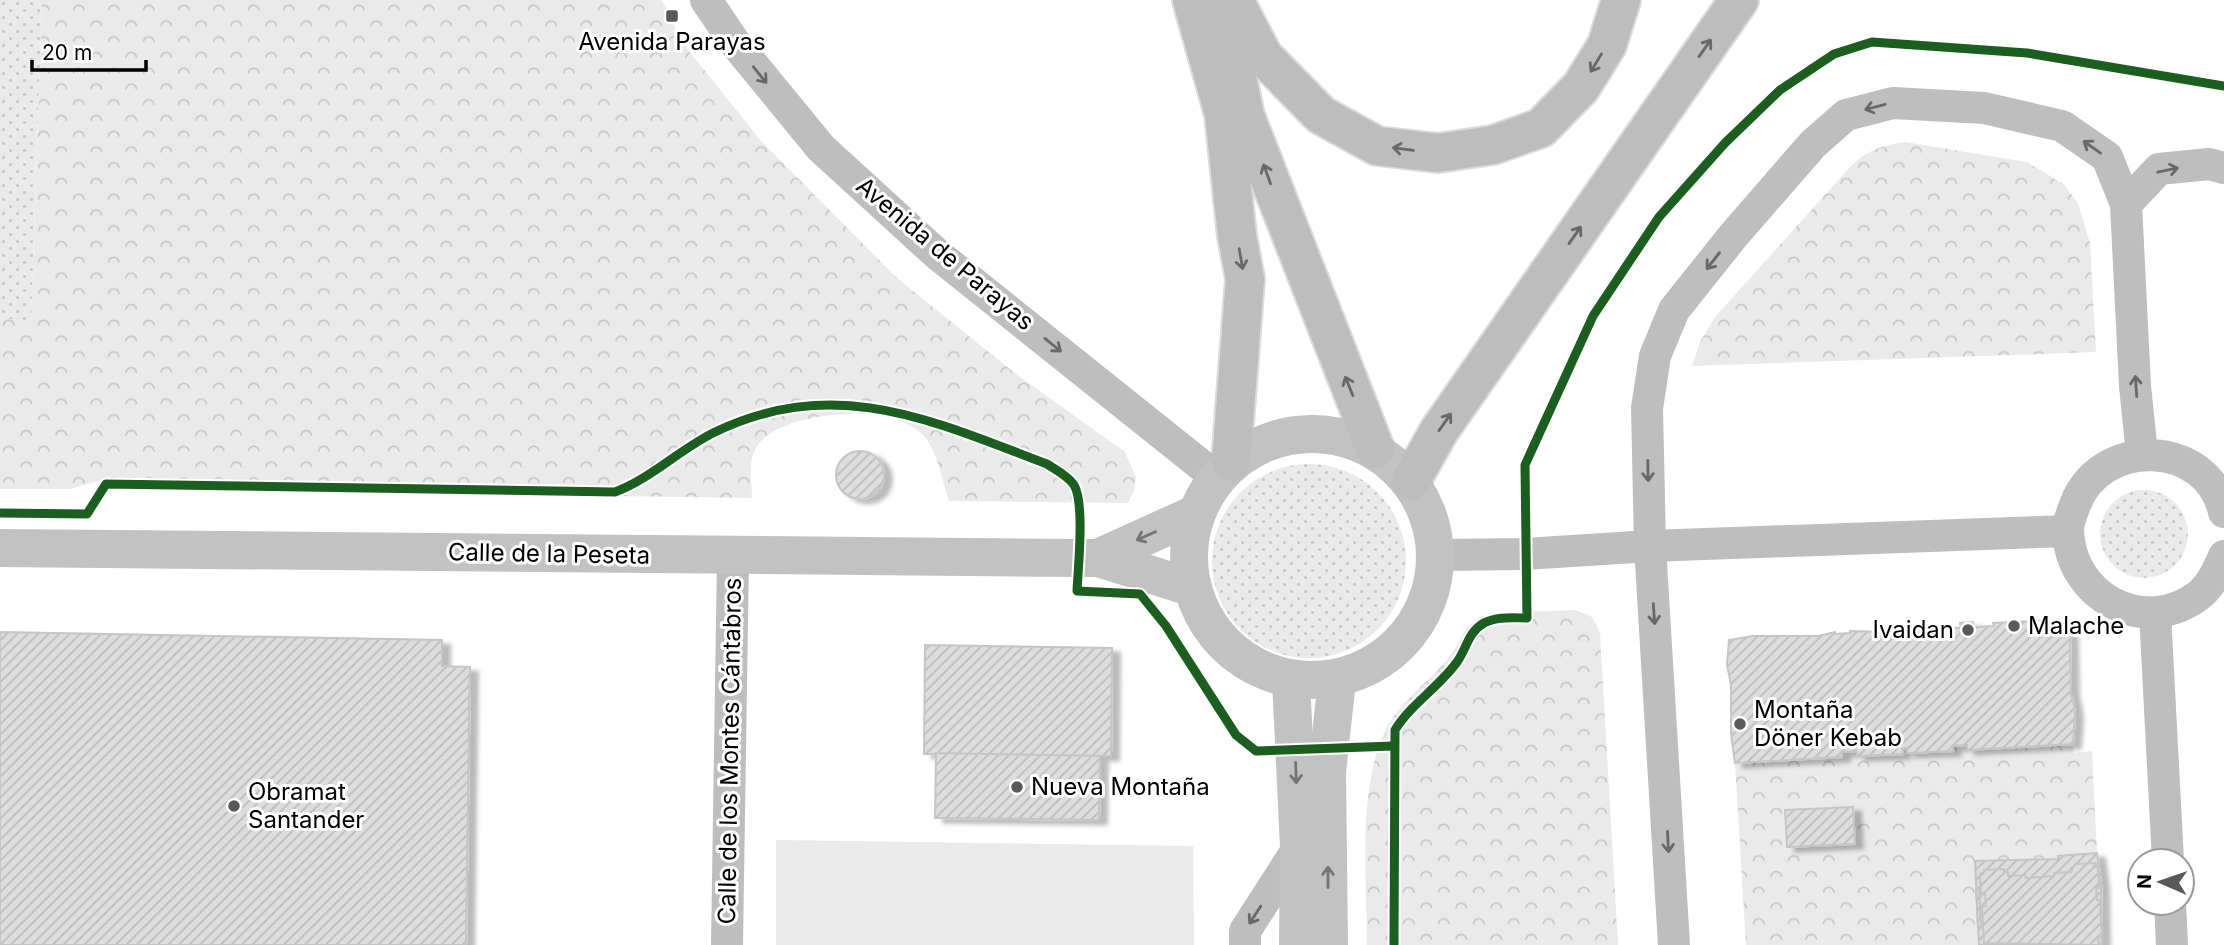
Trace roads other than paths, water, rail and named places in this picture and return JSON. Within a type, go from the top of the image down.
[{"type":"highway","points":[[1192,0],[1224,114],[1237,236],[1245,279],[1223,469]]},
{"type":"highway","points":[[1221,0],[1245,116],[1375,449]]},
{"type":"highway","points":[[1234,0],[1263,56],[1321,115],[1377,146],[1438,153],[1493,145],[1541,128],[1581,87],[1607,45],[1621,0]]},
{"type":"highway","points":[[1411,481],[1438,431],[1739,0]]},
{"type":"main road","points":[[1308,432],[1335,435],[1375,449],[1411,481],[1431,522],[1436,555],[1423,612],[1401,644],[1365,670],[1337,680],[1291,680],[1238,658],[1205,621],[1194,588],[1188,552],[1195,514],[1223,469],[1269,439],[1308,432]]},
{"type":"main road","name":"Calle de la Peseta","points":[[1098,558],[1195,514]]},
{"type":"main road","name":"Calle de la Peseta","points":[[0,548],[1098,558],[1194,588]]},
{"type":"main road","points":[[1291,680],[1299,847],[1298,945]]},
{"type":"main road","points":[[1329,945],[1327,772],[1337,680]]},
{"type":"street","name":"Avenida de Parayas","points":[[706,0],[735,43],[821,148],[937,254],[1223,469]]},
{"type":"street","points":[[1674,945],[1650,546],[1647,408],[1655,356],[1674,310],[1733,236],[1813,144],[1846,115],[1893,103],[1984,108],[2062,126],[2107,157],[2126,204],[2135,386],[2142,454]]},
{"type":"street","points":[[2126,204],[2159,169],[2209,164],[2224,168]]},
{"type":"street","points":[[2224,512],[2209,482],[2190,466],[2168,456],[2142,454],[2123,458],[2105,467],[2089,481],[2078,497],[2068,531],[2077,568],[2096,593],[2123,609],[2155,613],[2179,608],[2200,594],[2216,576],[2224,556]]},
{"type":"street","points":[[1436,555],[1525,554],[1650,546],[2068,531]]},
{"type":"street","name":"Calle de los Montes Cántabros","points":[[727,945],[733,556]]},
{"type":"street","points":[[2155,613],[2167,847]]},
{"type":"street","points":[[1245,945],[1245,930],[1299,847]]},
{"type":"street","points":[[2171,917],[2172,945]]},
{"type":"place","name":"Avenida Parayas","points":[[672,16]]},
{"type":"place","name":"Malache","points":[[2014,626]]},
{"type":"place","name":"Ivaidan","points":[[1968,630]]},
{"type":"place","name":"Montaña Döner Kebab","points":[[1740,724]]},
{"type":"place","name":"Nueva Montaña","points":[[1017,787]]},
{"type":"place","name":"Obramat Santander","points":[[234,806]]}]
